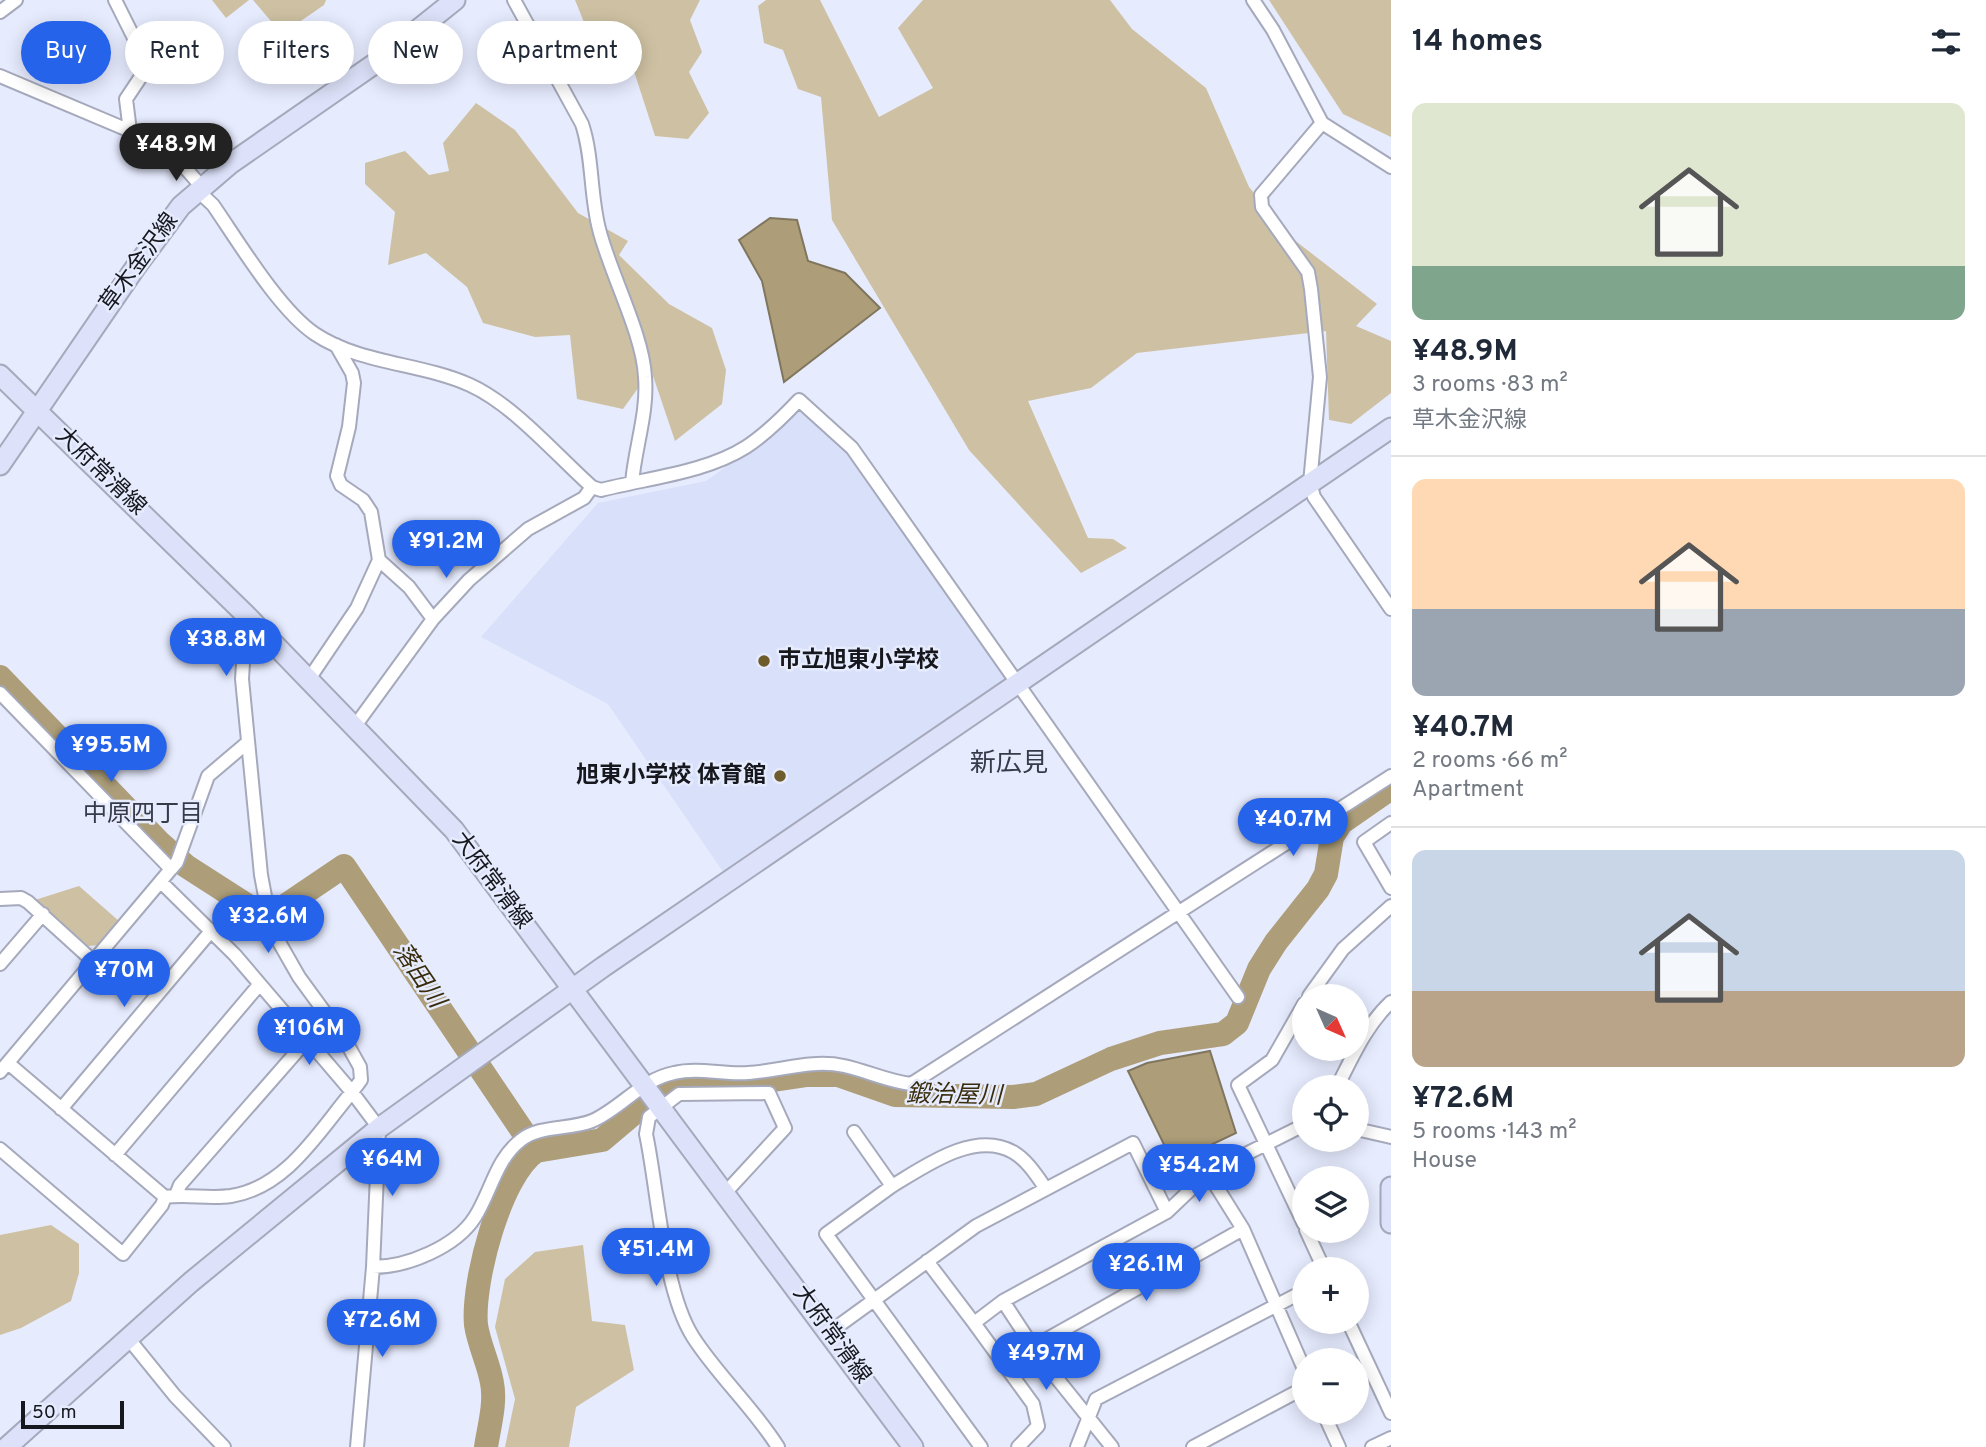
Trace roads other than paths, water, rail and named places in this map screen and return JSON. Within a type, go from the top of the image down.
[{"type":"main road","name":"草木金沢線","points":[[0,465],[135,268],[181,206],[230,164],[380,60],[455,0]]},
{"type":"main road","name":"大府常滑線","points":[[0,375],[246,615],[454,830],[571,990],[726,1192],[913,1447]]},
{"type":"main road","points":[[7,1447],[128,1338],[379,1128],[571,990],[1391,428]]},
{"type":"main road","points":[[1391,1187],[1391,1223]]},
{"type":"street","points":[[0,12],[16,0]]},
{"type":"street","points":[[115,0],[148,66],[126,99],[130,131]]},
{"type":"street","points":[[514,0],[582,124],[588,142],[591,190],[599,229],[645,373],[646,402],[632,482]]},
{"type":"street","points":[[1253,0],[1288,55],[1322,123],[1391,167]]},
{"type":"street","points":[[0,76],[84,108],[154,141],[172,153],[290,312],[313,333],[336,345],[472,386],[502,405],[592,487],[601,491],[717,461],[745,447],[773,426],[799,400],[852,448],[1177,914],[1238,997]]},
{"type":"street","points":[[1322,123],[1261,195],[1262,207],[1308,272],[1320,377],[1310,483],[1314,497],[1391,609]]},
{"type":"street","points":[[309,679],[357,608],[379,560],[370,512],[363,500],[341,485],[337,476],[349,427],[354,383],[352,373],[336,345]]},
{"type":"street","points":[[355,726],[365,716],[433,620],[469,580],[518,537],[584,498],[592,487]]},
{"type":"street","points":[[379,560],[409,587],[433,620]]},
{"type":"street","points":[[246,615],[241,654],[248,742],[261,875],[271,928],[299,977],[345,1040],[360,1067],[361,1080],[287,1170],[271,1181],[230,1196],[171,1196],[115,1155],[61,1109],[4,1068],[162,883],[177,862],[208,776],[248,742]]},
{"type":"street","points":[[0,693],[171,869]]},
{"type":"street","points":[[778,1447],[761,1419],[693,1336],[679,1308],[646,1134],[653,1097],[674,1072],[747,1073],[820,1064],[843,1066],[887,1081],[911,1084],[1391,776]]},
{"type":"street","points":[[1391,823],[1364,842],[1391,888]]},
{"type":"street","points":[[162,883],[211,931],[259,985],[352,1091],[379,1128],[373,1267],[357,1447]]},
{"type":"street","points":[[0,899],[21,898],[43,914],[93,961]]},
{"type":"street","points":[[1317,984],[1343,949],[1391,906]]},
{"type":"street","points":[[0,964],[43,914]]},
{"type":"street","points":[[61,1109],[211,931]]},
{"type":"street","points":[[115,1155],[259,985]]},
{"type":"street","points":[[1342,1075],[1380,1012],[1391,1002]]},
{"type":"street","points":[[1292,1025],[1272,1060],[1238,1085],[1292,1198]]},
{"type":"street","points":[[0,1149],[123,1254],[162,1205],[307,1040]]},
{"type":"street","points":[[373,1267],[412,1260],[448,1242],[468,1226],[506,1153],[522,1139],[533,1133],[575,1127],[594,1120],[629,1094],[653,1097],[679,1094],[769,1093],[785,1128],[726,1192]]},
{"type":"street","points":[[854,1132],[892,1186]]},
{"type":"street","points":[[974,1323],[1003,1301],[1167,1212],[1209,1173],[1292,1132]]},
{"type":"street","points":[[1369,1132],[1391,1137]]},
{"type":"street","points":[[830,1332],[976,1226],[1133,1143],[1167,1212]]},
{"type":"street","points":[[981,1447],[872,1302],[826,1234],[892,1186],[928,1165],[967,1148],[978,1146],[1012,1151],[1029,1166],[1046,1189]]},
{"type":"street","points":[[1209,1173],[1243,1229],[1294,1348]]},
{"type":"street","points":[[1033,1347],[1243,1229]]},
{"type":"street","points":[[928,1262],[1033,1404],[1038,1426],[1018,1447]]},
{"type":"street","points":[[1077,1447],[1096,1399],[1292,1297]]},
{"type":"street","points":[[1003,1301],[1033,1347],[1112,1447]]},
{"type":"street","points":[[1354,1334],[1391,1413]]},
{"type":"street","points":[[128,1338],[175,1396],[224,1447]]},
{"type":"street","points":[[1193,1447],[1292,1394]]},
{"type":"street","points":[[1329,1425],[1339,1447]]},
{"type":"street","points":[[1372,1447],[1391,1438]]},
{"type":"waterway","name":"落田川","points":[[0,677],[160,843],[186,866],[259,913]]},
{"type":"waterway","name":"鍛治屋川","points":[[486,1447],[493,1391],[476,1325],[479,1283],[491,1231],[500,1206],[511,1182],[536,1151],[602,1140],[647,1102],[684,1082],[760,1082],[807,1075],[838,1075],[895,1095],[1013,1097],[1036,1094],[1111,1059],[1160,1043],[1223,1034],[1237,1023],[1259,969],[1276,942],[1318,889],[1326,874],[1332,837],[1341,823],[1391,788]]},
{"type":"waterway","name":"落田川","points":[[279,910],[344,866],[536,1151]]},
{"type":"place","name":"市立旭東小学校","points":[[764,661]]},
{"type":"place","name":"旭東小学校 体育館","points":[[780,776]]},
{"type":"district","name":"新広見","points":[[1009,764]]},
{"type":"district","name":"中原四丁目","points":[[143,815]]}]
